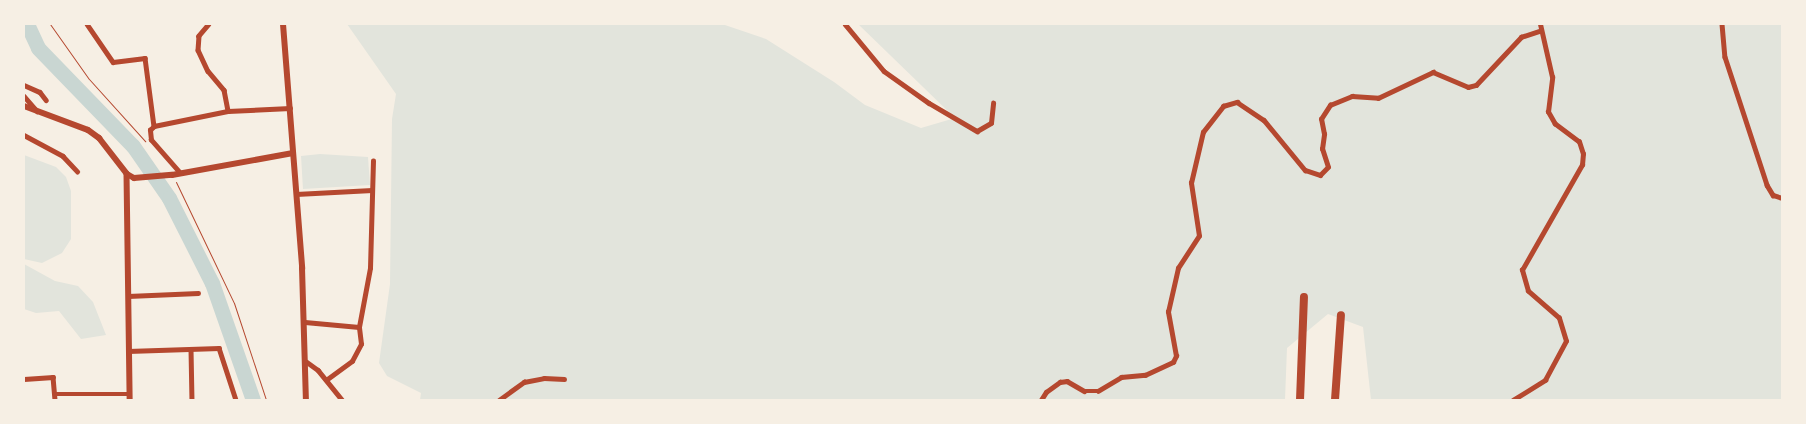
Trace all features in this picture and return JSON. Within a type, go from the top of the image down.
[{"type":"highway","points":[[1300,400],[1304,298]]},
{"type":"highway","points":[[1335,400],[1341,315]]},
{"type":"main road","points":[[283,24],[305,322],[306,400]]},
{"type":"main road","points":[[24,106],[74,124],[99,138],[127,174],[140,179],[180,174],[293,153]]},
{"type":"street","points":[[86,24],[114,62],[145,58],[154,126]]},
{"type":"street","points":[[209,24],[198,36],[198,50],[208,71],[224,90],[228,111]]},
{"type":"street","points":[[846,24],[884,71],[928,103],[976,131],[991,123],[993,103]]},
{"type":"street","points":[[1514,400],[1545,380],[1566,341],[1559,318],[1528,291],[1522,270],[1582,165],[1583,154],[1579,142],[1555,124],[1548,112],[1552,77],[1539,30],[1540,24]]},
{"type":"street","points":[[1722,24],[1725,58],[1767,185],[1773,194],[1782,198]]},
{"type":"street","points":[[1041,400],[1046,392],[1060,382],[1067,381],[1084,391],[1098,392],[1121,377],[1145,375],[1173,362],[1176,356],[1168,312],[1178,268],[1199,236],[1191,182],[1203,132],[1223,106],[1237,102],[1264,120],[1305,170],[1320,175],[1328,168],[1322,149],[1324,134],[1321,119],[1330,105],[1352,96],[1378,98],[1433,72],[1468,87],[1476,85],[1521,37],[1539,30]]},
{"type":"street","points":[[24,85],[40,92],[46,100]]},
{"type":"street","points":[[24,96],[37,111]]},
{"type":"street","points":[[180,174],[151,140],[150,130],[154,126],[228,111],[290,108]]},
{"type":"street","points":[[24,135],[64,156],[77,171]]},
{"type":"street","points":[[326,380],[357,356],[361,344],[359,327],[370,268],[373,160]]},
{"type":"street","points":[[55,394],[130,397],[127,174]]},
{"type":"street","points":[[296,194],[372,190]]},
{"type":"street","points":[[128,296],[198,293]]},
{"type":"street","points":[[305,322],[359,327]]},
{"type":"street","points":[[128,351],[219,348],[236,400]]},
{"type":"street","points":[[191,349],[192,400]]},
{"type":"street","points":[[307,362],[326,380],[342,400]]},
{"type":"street","points":[[24,378],[52,378],[55,394],[54,400]]},
{"type":"street","points":[[499,400],[534,379],[564,379]]},
{"type":"path","points":[[50,24],[89,79],[150,147]]},
{"type":"path","points":[[171,175],[234,303],[266,400]]},
{"type":"shaded area","points":[[347,24],[722,24],[766,39],[834,82],[865,105],[921,128],[955,118],[858,24],[1782,24],[1782,400],[1371,400],[1363,327],[1328,314],[1287,348],[1285,400],[420,400],[421,393],[387,376],[379,363],[390,284],[392,119],[396,94]]},
{"type":"shaded area","points":[[320,154],[368,157],[370,185],[303,189],[301,156]]},
{"type":"shaded area","points":[[24,155],[56,167],[66,177],[71,191],[71,239],[62,253],[42,263],[24,259]]},
{"type":"shaded area","points":[[24,264],[55,281],[78,286],[93,302],[106,335],[81,339],[59,311],[36,313],[24,309]]},
{"type":"waterway","points":[[27,24],[38,48],[133,146],[169,198],[212,283],[253,400]]}]
